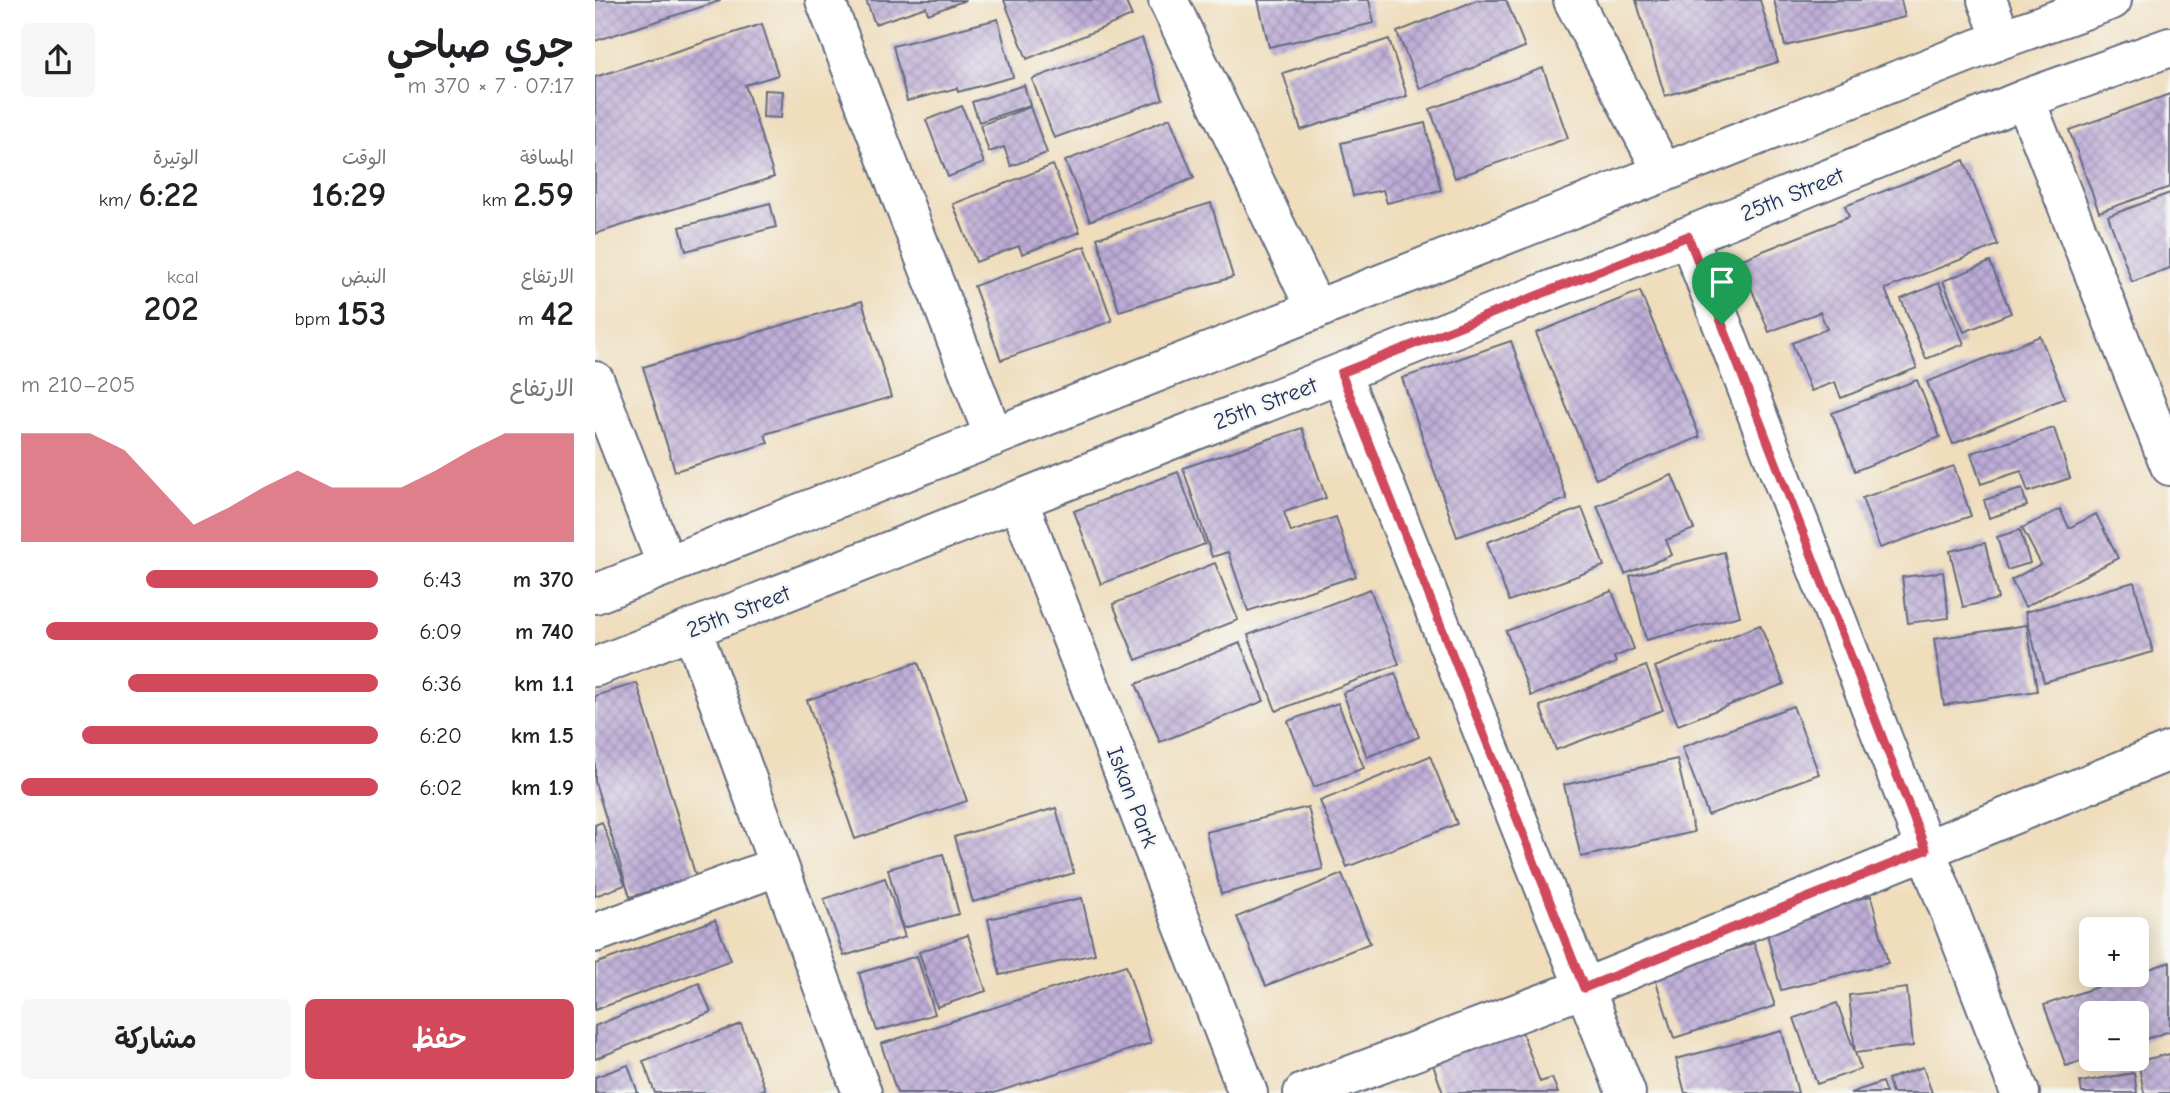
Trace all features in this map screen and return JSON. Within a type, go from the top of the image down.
[{"type":"street","points":[[825,0],[994,437]]},
{"type":"street","points":[[1168,0],[1316,310]]},
{"type":"street","points":[[1573,0],[1663,172]]},
{"type":"street","points":[[1987,0],[2002,39]]},
{"type":"street","points":[[595,594],[2002,39],[2112,0]]},
{"type":"street","name":"25th Street","points":[[595,667],[1688,236],[2025,99],[2170,47]]},
{"type":"street","points":[[2025,99],[2170,466]]},
{"type":"street","points":[[1688,236],[2020,1093]]},
{"type":"street","points":[[1341,373],[1626,1093]]},
{"type":"street","points":[[595,381],[667,566]]},
{"type":"street","name":"Iskan Park","points":[[1019,500],[1248,1093]]},
{"type":"street","points":[[692,629],[862,1093]]},
{"type":"street","points":[[1303,1093],[1584,988],[2170,751]]},
{"type":"street","points":[[595,933],[779,866]]},
{"type":"building","points":[[595,0],[720,0],[720,1],[595,41]]},
{"type":"building","points":[[866,0],[966,0],[928,14],[926,7],[875,24]]},
{"type":"building","points":[[1004,0],[1125,0],[1132,16],[1027,59]]},
{"type":"building","points":[[1258,0],[1369,0],[1374,23],[1269,47]]},
{"type":"building","points":[[1477,0],[1506,0],[1525,47],[1420,89],[1397,32]]},
{"type":"building","points":[[1636,0],[1760,0],[1778,62],[1665,96]]},
{"type":"building","points":[[1774,0],[1901,0],[1905,17],[1785,46]]},
{"type":"building","points":[[998,19],[1013,77],[958,92],[957,88],[907,101],[893,46]]},
{"type":"building","points":[[762,24],[778,75],[745,85],[774,177],[595,234],[595,77]]},
{"type":"building","points":[[1142,38],[1163,99],[1054,138],[1032,79]]},
{"type":"building","points":[[1389,39],[1407,96],[1301,130],[1283,73]]},
{"type":"building","points":[[1543,68],[1568,138],[1455,178],[1430,109]]},
{"type":"building","points":[[1024,85],[1030,105],[979,122],[972,102]]},
{"type":"building","points":[[764,90],[783,91],[781,118],[763,117]]},
{"type":"building","points":[[2170,94],[2170,187],[2099,212],[2069,130]]},
{"type":"building","points":[[962,106],[984,163],[948,177],[926,120]]},
{"type":"building","points":[[1030,107],[1047,153],[1011,166],[1004,147],[989,152],[980,125]]},
{"type":"building","points":[[1170,118],[1194,178],[1090,221],[1065,161]]},
{"type":"building","points":[[1425,123],[1441,190],[1387,203],[1383,190],[1353,196],[1341,143]]},
{"type":"building","points":[[1964,160],[1998,245],[1885,289],[1917,368],[1841,398],[1835,382],[1811,391],[1792,343],[1827,329],[1820,312],[1769,332],[1740,260],[1849,217],[1845,206]]},
{"type":"building","points":[[1053,165],[1080,232],[1022,254],[1019,246],[976,262],[953,204]]},
{"type":"building","points":[[2170,193],[2170,268],[2132,282],[2108,216]]},
{"type":"building","points":[[770,203],[776,227],[686,251],[680,227]]},
{"type":"building","points":[[1211,203],[1233,277],[1119,311],[1097,238]]},
{"type":"building","points":[[1085,246],[1112,321],[1001,360],[974,286]]},
{"type":"building","points":[[1990,262],[2011,313],[1964,332],[1943,281]]},
{"type":"building","points":[[1939,283],[1964,344],[1926,359],[1901,299]]},
{"type":"building","points":[[1640,291],[1700,437],[1596,479],[1536,333]]},
{"type":"building","points":[[862,301],[891,397],[765,434],[768,443],[675,471],[643,367]]},
{"type":"building","points":[[2040,336],[2065,398],[1953,444],[1927,382]]},
{"type":"building","points":[[1511,341],[1567,499],[1457,537],[1402,378]]},
{"type":"building","points":[[1917,380],[1940,437],[1855,471],[1832,413]]},
{"type":"building","points":[[1302,428],[1326,498],[1284,512],[1291,532],[1336,517],[1356,576],[1248,611],[1228,552],[1212,557],[1183,468]]},
{"type":"building","points":[[2054,428],[2070,478],[2028,492],[2021,471],[1981,484],[1971,453]]},
{"type":"building","points":[[1954,466],[1971,516],[1880,548],[1862,498]]},
{"type":"building","points":[[1178,472],[1205,544],[1101,584],[1074,511]]},
{"type":"building","points":[[1672,475],[1694,529],[1666,540],[1672,555],[1625,574],[1597,506]]},
{"type":"building","points":[[2022,489],[2027,506],[1989,518],[1984,500]]},
{"type":"building","points":[[1582,508],[1604,566],[1509,601],[1487,542]]},
{"type":"building","points":[[2060,509],[2069,528],[2096,514],[2118,558],[2025,607],[2011,580],[2041,564],[2022,528]]},
{"type":"building","points":[[2020,530],[2030,563],[2007,570],[1997,537]]},
{"type":"building","points":[[1985,543],[1998,599],[1963,607],[1950,551]]},
{"type":"building","points":[[1724,552],[1740,616],[1646,640],[1630,576]]},
{"type":"building","points":[[1215,563],[1238,620],[1136,660],[1113,604]]},
{"type":"building","points":[[1943,572],[1949,618],[1908,623],[1902,577]]},
{"type":"building","points":[[2134,582],[2153,652],[2044,682],[2025,612]]},
{"type":"building","points":[[1370,589],[1399,664],[1276,711],[1248,635]]},
{"type":"building","points":[[1612,591],[1634,649],[1614,657],[1616,663],[1531,696],[1506,631]]},
{"type":"building","points":[[1760,625],[1784,684],[1678,725],[1655,667]]},
{"type":"building","points":[[2027,625],[2037,691],[1944,705],[1934,639]]},
{"type":"building","points":[[1240,643],[1264,701],[1160,742],[1136,684]]},
{"type":"building","points":[[918,662],[967,801],[855,839],[807,700]]},
{"type":"building","points":[[1646,666],[1663,710],[1556,750],[1540,706]]},
{"type":"building","points":[[1395,673],[1419,737],[1367,757],[1343,693]]},
{"type":"building","points":[[637,683],[696,877],[630,897],[595,782],[595,696]]},
{"type":"building","points":[[1338,703],[1364,768],[1314,787],[1288,721]]},
{"type":"building","points":[[1793,706],[1819,774],[1708,815],[1682,747]]},
{"type":"building","points":[[1430,756],[1457,824],[1347,867],[1320,801]]},
{"type":"building","points":[[1677,759],[1694,832],[1581,857],[1564,785]]},
{"type":"building","points":[[1308,807],[1323,869],[1221,894],[1206,832]]},
{"type":"building","points":[[1056,808],[1074,873],[973,902],[954,837]]},
{"type":"building","points":[[602,822],[625,885],[595,896],[595,825]]},
{"type":"building","points":[[943,854],[959,914],[903,928],[888,869]]},
{"type":"building","points":[[1342,874],[1370,943],[1266,986],[1237,917]]},
{"type":"building","points":[[885,878],[905,937],[844,956],[824,899]]},
{"type":"building","points":[[1871,896],[1888,963],[1781,990],[1764,922]]},
{"type":"building","points":[[1082,898],[1095,954],[1000,975],[988,919]]},
{"type":"building","points":[[715,920],[731,960],[595,1010],[595,964]]},
{"type":"building","points":[[968,935],[986,991],[937,1007],[919,952]]},
{"type":"building","points":[[1754,943],[1775,1006],[1674,1038],[1654,975]]},
{"type":"building","points":[[917,956],[935,1014],[877,1031],[859,973]]},
{"type":"building","points":[[2170,962],[2170,1031],[2149,1038],[2149,1001],[2079,1001],[2079,1062],[2066,1066],[2044,1005],[2097,987],[2149,987],[2149,969]]},
{"type":"building","points":[[1126,965],[1151,1043],[994,1093],[897,1093],[881,1044]]},
{"type":"building","points":[[699,983],[711,1012],[595,1059],[595,1026]]},
{"type":"building","points":[[1907,988],[1913,1046],[1855,1053],[1849,995]]},
{"type":"building","points":[[1837,1003],[1861,1069],[1817,1084],[1794,1018]]},
{"type":"building","points":[[741,1024],[765,1089],[755,1093],[655,1093],[643,1061]]},
{"type":"building","points":[[1521,1029],[1540,1082],[1552,1078],[1558,1093],[1443,1093],[1431,1059]]},
{"type":"building","points":[[1782,1031],[1798,1093],[1685,1093],[1676,1059]]},
{"type":"building","points":[[2170,1054],[2170,1093],[2144,1093],[2140,1071],[2149,1071],[2149,1059]]},
{"type":"building","points":[[628,1065],[638,1093],[595,1093],[595,1077]]},
{"type":"building","points":[[1923,1067],[1932,1093],[1892,1093],[1888,1079]]},
{"type":"building","points":[[2134,1073],[2137,1093],[2082,1093],[2080,1082]]},
{"type":"building","points":[[1882,1082],[1886,1093],[1850,1093]]},
{"type":"route","points":[[1688,236],[1722,324],[1926,850],[1584,988],[1341,373],[1688,236]]}]
